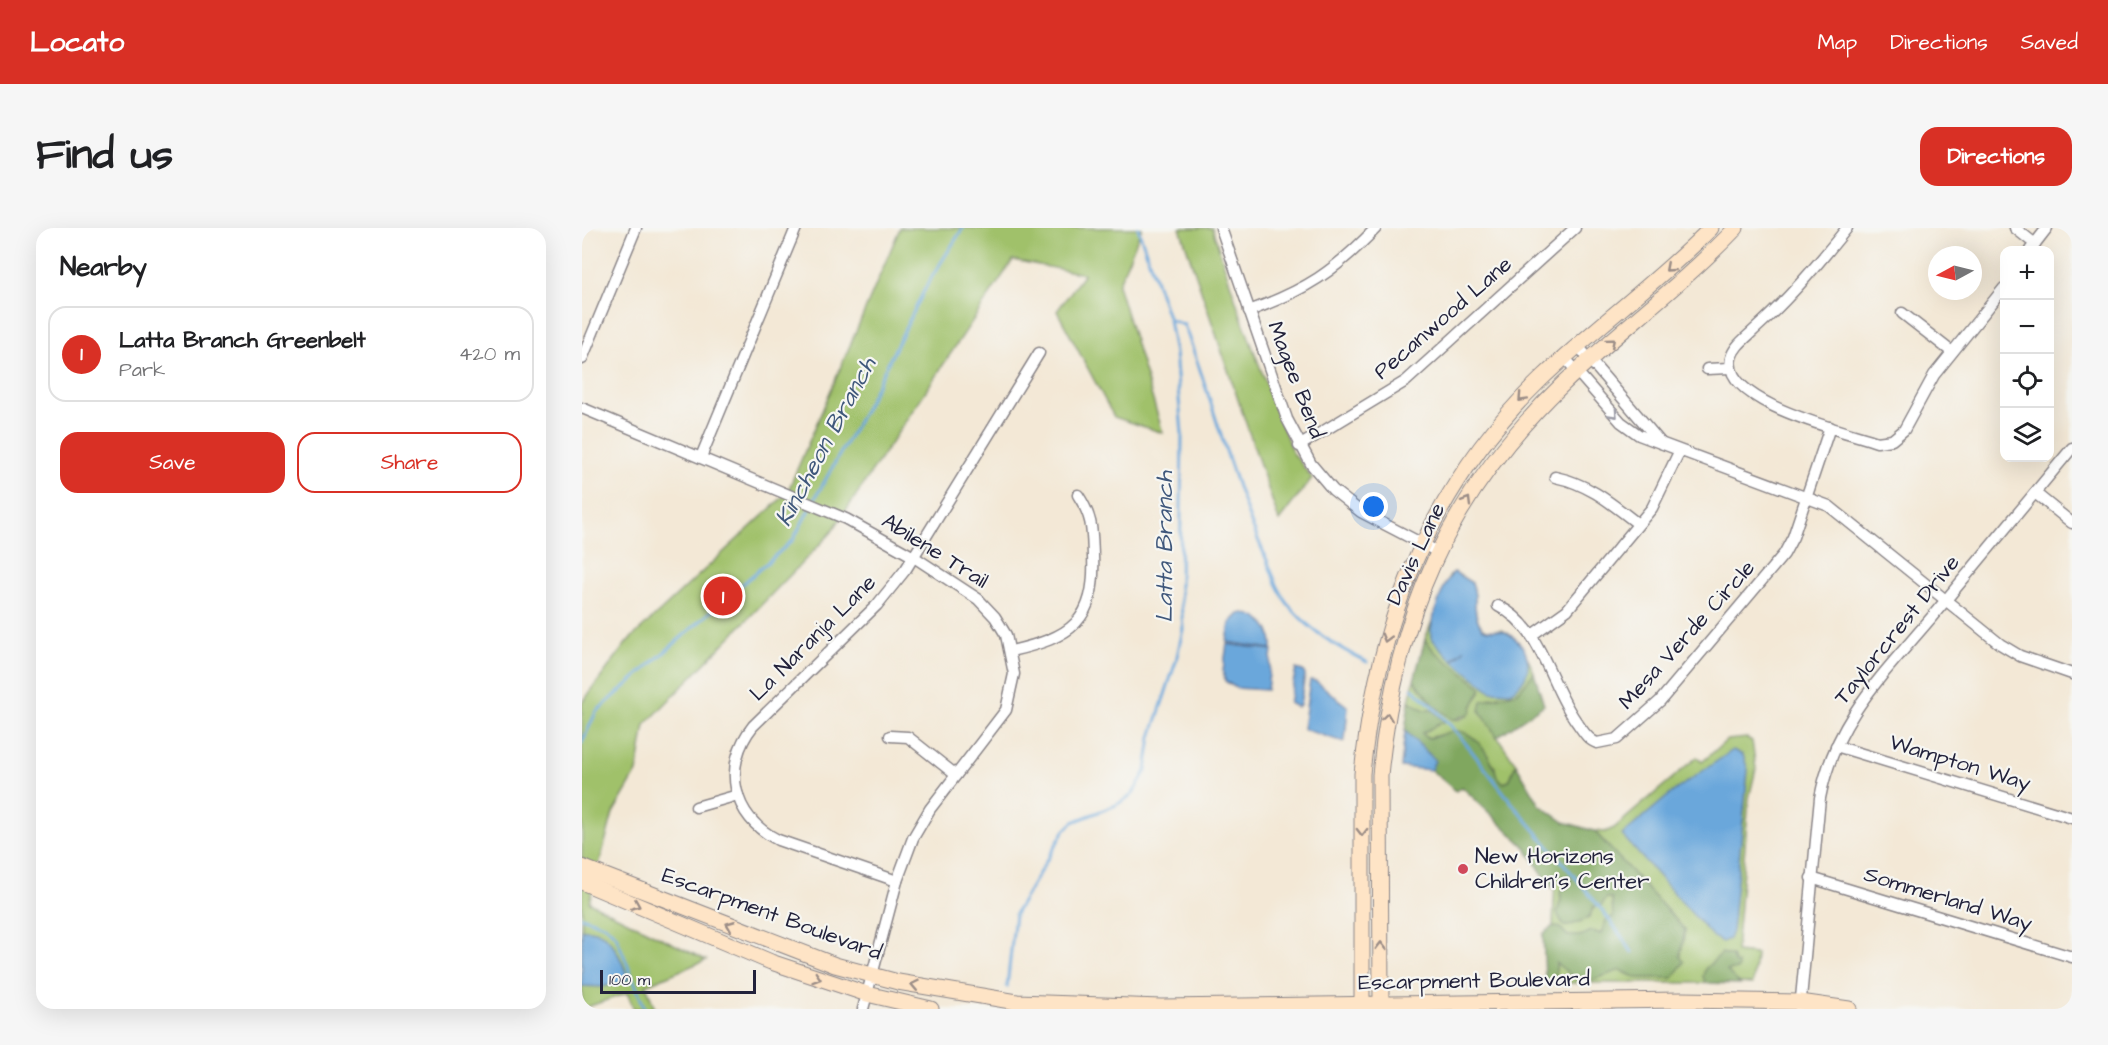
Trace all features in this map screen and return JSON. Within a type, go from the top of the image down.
[{"type":"main road","name":"Davis Lane","points":[[1362,1007],[1362,774],[1365,739],[1372,693],[1390,624],[1423,544],[1448,497],[1483,445],[1530,390],[1711,228]]},
{"type":"main road","name":"Davis Lane","points":[[1381,1007],[1380,775],[1384,739],[1392,687],[1411,615],[1438,552],[1471,493],[1504,446],[1577,371],[1682,281],[1736,228]]},
{"type":"main road","name":"Escarpment Boulevard","points":[[582,867],[790,949],[873,975],[940,991],[1017,1002],[1119,1008],[1381,1007],[1682,1000],[1849,1009]]},
{"type":"main road","name":"Escarpment Boulevard","points":[[582,882],[771,962],[867,994],[931,1009]]},
{"type":"street","points":[[582,359],[636,228]]},
{"type":"street","points":[[701,457],[796,228]]},
{"type":"street","name":"Magee Bend","points":[[1221,228],[1287,419],[1299,446],[1322,478],[1347,502],[1438,552]]},
{"type":"street","points":[[1249,311],[1308,286],[1331,272],[1376,228]]},
{"type":"street","name":"Pecanwood Lane","points":[[1299,446],[1414,375],[1493,299],[1575,228]]},
{"type":"street","points":[[1847,228],[1803,282],[1739,344],[1731,355],[1730,368],[1739,384],[1762,401],[1877,442],[1895,438],[1904,430],[1926,388],[1952,352],[2000,293]]},
{"type":"street","points":[[2014,228],[2031,246]]},
{"type":"street","points":[[2033,246],[2047,228]]},
{"type":"street","points":[[1902,313],[1952,352]]},
{"type":"street","points":[[1578,346],[1661,443]]},
{"type":"street","name":"La Naranja Lane","points":[[897,881],[770,837],[750,820],[738,795],[734,769],[738,750],[746,735],[877,605],[914,557],[1039,353]]},
{"type":"street","points":[[1565,358],[1630,429],[1679,452],[1807,497],[1842,514],[1945,601],[2010,651],[2072,674]]},
{"type":"street","points":[[1707,369],[1730,368]]},
{"type":"street","name":"Abilene Trail","points":[[582,408],[846,519],[914,557],[985,606],[1001,624],[1011,651],[1013,686],[1006,710],[919,826],[897,881],[863,1009]]},
{"type":"street","name":"Mesa Verde Circle","points":[[1532,635],[1561,699],[1574,718],[1593,741],[1613,742],[1640,720],[1679,681],[1778,562],[1793,537],[1830,427]]},
{"type":"street","name":"Taylorcrest Drive","points":[[1800,1006],[1820,798],[1836,746],[1857,706],[2072,448]]},
{"type":"street","points":[[1498,606],[1515,616],[1532,635],[1572,605],[1656,502],[1679,452]]},
{"type":"street","points":[[1555,477],[1580,483],[1596,491],[1638,524]]},
{"type":"street","points":[[2035,493],[2072,523]]},
{"type":"street","points":[[1011,651],[1044,643],[1062,635],[1079,618],[1090,599],[1094,577],[1091,520],[1078,495]]},
{"type":"street","points":[[890,736],[908,737],[957,776]]},
{"type":"street","name":"Wampton Way","points":[[1836,746],[2072,818]]},
{"type":"street","points":[[696,807],[738,795]]},
{"type":"street","name":"Sommerland Way","points":[[1812,878],[2072,957]]},
{"type":"green space","points":[[900,228],[1142,228],[1118,285],[1163,433],[1114,417],[1057,311],[1084,274],[1013,260],[831,533],[645,725],[637,772],[613,813],[589,902],[706,960],[646,985],[655,1009],[634,1009],[627,993],[582,1009],[582,703],[627,642],[787,493]]},
{"type":"green space","points":[[1180,228],[1212,228],[1242,319],[1292,452],[1312,478],[1279,521]]},
{"type":"green space","points":[[1454,572],[1472,583],[1476,616],[1482,628],[1490,631],[1502,630],[1514,638],[1526,654],[1534,673],[1518,692],[1490,698],[1480,711],[1516,764],[1510,779],[1504,783],[1496,777],[1495,767],[1451,732],[1427,738],[1422,733],[1445,721],[1431,709],[1424,710],[1409,701],[1414,680],[1436,707],[1458,720],[1468,716],[1482,688],[1434,651],[1425,639],[1449,577]]},
{"type":"green space","points":[[1425,639],[1434,651],[1482,688],[1471,713],[1453,720],[1436,707],[1414,680]]},
{"type":"green space","points":[[1534,673],[1544,705],[1497,737],[1480,711],[1482,701],[1518,692]]},
{"type":"green space","points":[[1409,701],[1424,710],[1431,709],[1445,721],[1422,733],[1427,738],[1455,731],[1466,733],[1484,749],[1497,777],[1504,783],[1510,779],[1516,764],[1540,805],[1564,822],[1594,831],[1685,930],[1680,956],[1684,962],[1673,978],[1636,978],[1621,970],[1592,980],[1577,980],[1556,963],[1556,980],[1551,983],[1545,979],[1543,934],[1553,926],[1560,928],[1568,936],[1580,936],[1592,931],[1601,934],[1606,920],[1613,917],[1612,898],[1606,898],[1602,905],[1593,907],[1589,918],[1564,926],[1557,913],[1561,899],[1560,890],[1569,887],[1571,881],[1569,877],[1555,876],[1552,888],[1524,846],[1462,787],[1456,791],[1431,770],[1435,760],[1405,731]]},
{"type":"green space","points":[[1747,738],[1752,741],[1756,769],[1749,798],[1736,952],[1756,954],[1753,984],[1741,983],[1731,978],[1727,971],[1734,963],[1732,956],[1722,953],[1705,969],[1706,983],[1551,983],[1556,980],[1556,963],[1562,966],[1621,970],[1641,978],[1663,976],[1678,971],[1685,930],[1594,831],[1605,832],[1614,828],[1697,757],[1702,762],[1727,740]]},
{"type":"green space","points":[[1555,876],[1569,877],[1571,881],[1569,888],[1560,895],[1557,913],[1564,926],[1589,918],[1597,904],[1603,899],[1612,898],[1613,917],[1603,927],[1601,934],[1592,931],[1580,936],[1568,936],[1560,928],[1553,926]]},
{"type":"green space","points":[[1722,953],[1732,956],[1734,963],[1738,964],[1738,969],[1727,971],[1740,984],[1706,983],[1703,977],[1705,969]]},
{"type":"water","points":[[1454,572],[1472,583],[1476,616],[1482,628],[1505,632],[1521,645],[1526,653],[1528,661],[1524,678],[1519,686],[1510,692],[1491,691],[1453,661],[1465,649],[1452,660],[1431,638],[1432,623],[1438,604],[1445,585]]},
{"type":"water","points":[[1244,613],[1257,618],[1266,625],[1271,635],[1272,649],[1227,642],[1230,623],[1239,614]]},
{"type":"water","points":[[1227,644],[1272,650],[1267,690],[1236,688],[1225,681],[1223,671]]},
{"type":"water","points":[[1296,669],[1303,671],[1305,675],[1300,705],[1297,707],[1289,703]]},
{"type":"water","points":[[1310,680],[1316,681],[1348,707],[1343,742],[1303,729]]},
{"type":"water","points":[[1405,731],[1435,760],[1431,770],[1401,767]]},
{"type":"water","points":[[1733,750],[1743,755],[1748,770],[1732,931],[1729,939],[1722,942],[1713,937],[1622,835],[1674,791]]},
{"type":"water","points":[[582,930],[592,930],[608,939],[618,954],[629,980],[602,987],[582,986]]},
{"type":"waterway","name":"Kincheon Branch","points":[[813,502],[864,411],[928,283],[963,228]]},
{"type":"waterway","name":"Latta Branch","points":[[1007,987],[1015,914],[1064,831],[1073,822],[1116,805],[1132,795],[1146,771],[1151,737],[1176,661],[1183,629],[1180,588],[1182,433],[1175,353],[1169,320],[1138,228]]},
{"type":"waterway","points":[[1170,320],[1184,325],[1240,494],[1275,581],[1287,603],[1318,633],[1367,662]]},
{"type":"waterway","name":"Kincheon Branch","points":[[582,743],[596,712],[793,540],[810,508]]},
{"type":"waterway","points":[[1412,688],[1455,730],[1517,809],[1591,896],[1632,952]]},
{"type":"waterway","points":[[582,917],[606,926],[616,936],[645,1009]]},
{"type":"place","name":"Latta Branch Greenbelt","points":[[723,596]]},
{"type":"place","name":"New Horizons Children's Center","points":[[1463,869]]}]
